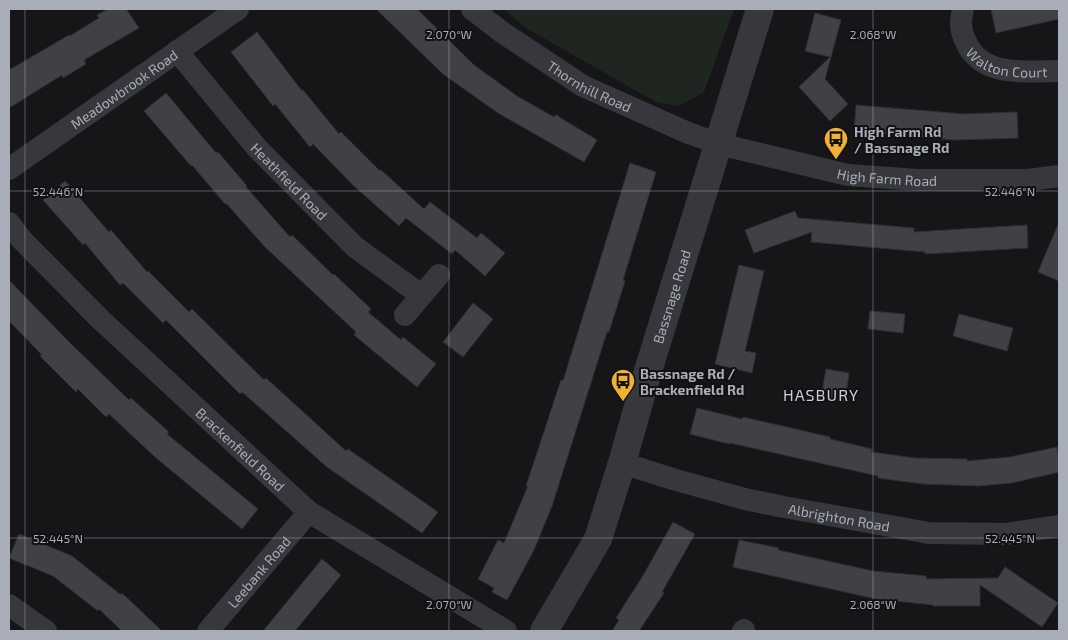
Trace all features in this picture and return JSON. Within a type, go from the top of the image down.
[{"type":"street","name":"Meadowbrook Road","points":[[9,169],[238,9]]},
{"type":"street","name":"Thornhill Road","points":[[472,9],[503,33],[583,86],[686,132],[719,144]]},
{"type":"street","name":"Bassnage Road","points":[[544,631],[598,539],[760,9]]},
{"type":"street","name":"Walton Court","points":[[963,9],[960,23],[962,35],[970,52],[983,64],[998,69],[1059,71]]},
{"type":"street","name":"Heathfield Road","points":[[177,51],[257,148],[355,247],[421,295]]},
{"type":"street","name":"High Farm Road","points":[[719,144],[848,175],[918,180],[1019,180],[1059,176]]},
{"type":"street","name":"Brackenfield Road","points":[[9,223],[22,240],[101,320],[309,512],[506,631]]},
{"type":"street","points":[[405,315],[439,275]]},
{"type":"street","name":"Albrighton Road","points":[[622,463],[745,499],[928,533],[1006,534],[1059,526]]},
{"type":"street","name":"Leebank Road","points":[[208,631],[309,512]]},
{"type":"street","points":[[9,605],[46,631]]},
{"type":"shaded area","points":[[504,9],[734,9],[704,92],[679,106],[656,102],[526,28]]},
{"type":"building","points":[[108,9],[126,9],[139,28],[84,60],[86,64],[63,78],[62,75],[9,108],[9,70],[70,36],[99,18],[97,15]]},
{"type":"building","points":[[376,9],[417,9],[474,65],[517,96],[554,117],[556,115],[597,140],[584,162],[498,113],[443,74]]},
{"type":"building","points":[[991,9],[1059,9],[1059,19],[996,33]]},
{"type":"building","points":[[815,13],[841,20],[825,79],[848,104],[830,121],[799,87],[830,57],[805,51]]},
{"type":"building","points":[[257,32],[302,91],[339,134],[341,132],[380,171],[424,209],[430,202],[477,238],[481,233],[505,253],[485,276],[455,250],[452,254],[406,218],[399,226],[354,186],[313,144],[310,147],[275,104],[273,106],[231,52]]},
{"type":"building","points":[[166,93],[290,237],[292,235],[371,309],[368,312],[401,340],[403,337],[436,364],[417,387],[354,335],[356,332],[264,246],[144,111]]},
{"type":"building","points":[[856,105],[964,114],[1017,112],[1018,138],[956,140],[854,132]]},
{"type":"building","points":[[630,163],[656,172],[623,280],[625,281],[552,506],[534,550],[507,600],[492,592],[494,588],[478,579],[498,540],[504,543],[528,486],[526,486],[561,380],[563,381]]},
{"type":"building","points":[[65,181],[147,272],[189,312],[192,309],[264,380],[266,378],[346,451],[348,449],[438,512],[422,533],[327,467],[242,392],[240,394],[166,320],[163,323],[123,283],[120,285],[85,243],[83,245],[43,200]]},
{"type":"building","points":[[795,211],[798,218],[914,228],[914,232],[1027,225],[1028,248],[925,254],[925,252],[811,242],[812,232],[754,253],[745,230]]},
{"type":"building","points":[[1059,222],[1059,281],[1038,272]]},
{"type":"building","points":[[739,265],[764,271],[745,351],[756,353],[752,373],[715,364]]},
{"type":"building","points":[[9,280],[129,400],[131,398],[169,432],[167,434],[258,509],[242,529],[155,457],[109,414],[106,417],[78,389],[76,392],[40,356],[42,355],[9,321]]},
{"type":"building","points":[[473,303],[493,319],[463,357],[443,342]]},
{"type":"building","points":[[870,311],[905,314],[903,333],[868,329]]},
{"type":"building","points":[[959,314],[1013,328],[1007,351],[953,336]]},
{"type":"building","points":[[826,369],[849,373],[845,402],[821,398]]},
{"type":"building","points":[[697,408],[830,437],[830,439],[872,449],[871,452],[915,458],[967,459],[967,461],[1010,457],[1057,447],[1059,472],[1012,483],[978,486],[923,484],[878,478],[878,476],[690,434]]},
{"type":"building","points":[[673,522],[695,534],[662,592],[664,593],[639,631],[612,631],[619,620],[616,618],[644,574]]},
{"type":"building","points":[[19,534],[72,556],[121,595],[122,593],[162,631],[122,631],[99,609],[98,611],[53,576],[9,558]]},
{"type":"building","points":[[739,540],[873,571],[926,576],[926,579],[998,578],[1005,567],[1058,603],[1042,627],[980,585],[980,606],[933,606],[876,599],[733,567]]},
{"type":"building","points":[[322,559],[341,575],[295,631],[263,631]]},
{"type":"place","name":"High Farm Rd / Bassnage Rd","points":[[836,160]]},
{"type":"place","name":"Bassnage Rd / Brackenfield Rd","points":[[623,402]]},
{"type":"district","name":"HASBURY","points":[[821,394]]}]
